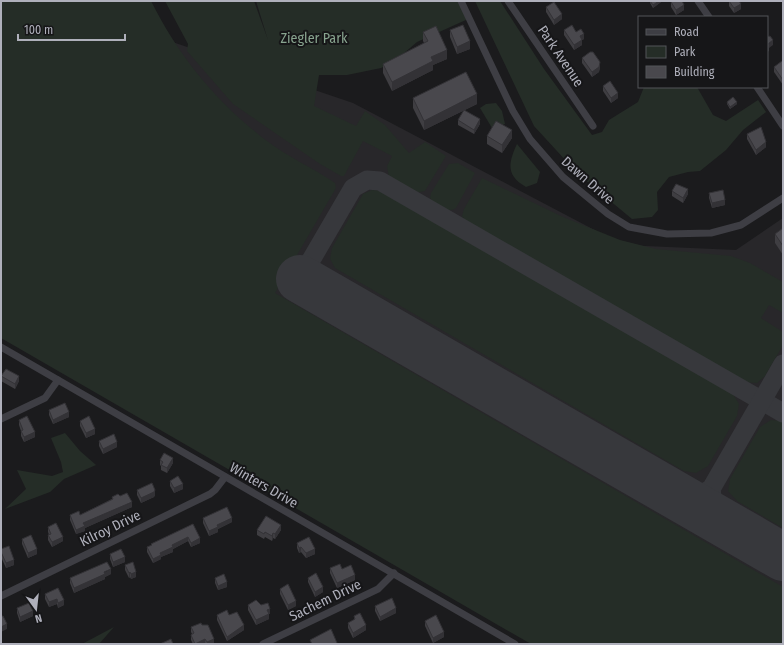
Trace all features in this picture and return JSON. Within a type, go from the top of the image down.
[{"type":"street","name":"Dawn Drive","points":[[461,1],[513,111],[530,139],[563,177],[590,200],[629,227],[667,234],[711,233],[742,225],[783,198]]},
{"type":"street","name":"Park Avenue","points":[[508,1],[593,126]]},
{"type":"street","points":[[698,1],[708,16]]},
{"type":"street","points":[[757,88],[783,126]]},
{"type":"street","name":"Winters Drive","points":[[1,347],[515,644]]},
{"type":"street","points":[[1,419],[45,398],[58,380]]},
{"type":"street","name":"Kilroy Drive","points":[[1,596],[210,494],[225,477]]},
{"type":"street","name":"Sachem Drive","points":[[263,644],[378,589],[394,573]]},
{"type":"shaded area","points":[[1,1],[51,1],[353,103],[623,245],[736,250],[783,218],[783,644],[1,230]]},
{"type":"green space","points":[[1,1],[151,1],[162,22],[187,60],[216,95],[232,111],[275,147],[335,183],[336,188],[275,293],[783,587],[783,644],[531,644],[1,338]]},
{"type":"green space","name":"Ziegler Park","points":[[165,1],[254,1],[268,40],[256,1],[459,1],[468,19],[417,42],[396,60],[381,68],[347,75],[319,75],[314,106],[356,126],[365,111],[385,125],[409,153],[425,142],[446,156],[425,191],[414,193],[389,178],[387,166],[392,156],[363,141],[344,176],[341,176],[320,164],[233,104],[187,51],[188,44]]},
{"type":"green space","points":[[475,1],[500,1],[544,69],[592,135],[602,132],[609,120],[638,102],[644,88],[698,88],[713,115],[726,121],[758,100],[766,112],[743,130],[726,150],[700,171],[688,172],[669,177],[657,192],[658,210],[652,217],[632,219],[579,175],[534,126]]},
{"type":"green space","points":[[496,103],[502,111],[505,124],[492,128],[480,108],[486,104]]},
{"type":"green space","points":[[517,144],[540,172],[537,183],[526,187],[512,174],[512,157]]},
{"type":"green space","points":[[458,163],[475,173],[456,208],[452,210],[445,210],[438,207],[432,201],[430,198],[431,193],[449,164]]},
{"type":"green space","points":[[482,178],[563,217],[620,240],[656,249],[731,256],[750,263],[783,282],[783,313],[769,305],[761,318],[783,332],[783,345],[765,376],[757,383],[744,382],[466,222],[462,216],[464,209]]},
{"type":"green space","points":[[372,190],[385,191],[733,394],[739,404],[737,416],[708,466],[696,473],[684,471],[335,268],[330,259],[332,248],[363,194]]},
{"type":"green space","points":[[771,420],[783,421],[783,528],[737,501],[728,491],[730,479],[760,427]]},
{"type":"green space","points":[[65,433],[80,451],[96,465],[64,479],[50,492],[5,509],[26,489],[17,470],[52,476],[63,472],[61,462],[51,438]]},
{"type":"green space","points":[[114,627],[99,644],[82,644]]},
{"type":"building","points":[[650,1],[659,1],[653,5]]},
{"type":"building","points":[[682,1],[684,5],[676,10],[671,2]]},
{"type":"building","points":[[729,1],[739,1],[741,4],[734,8]]},
{"type":"building","points":[[554,2],[562,14],[554,20],[546,7]]},
{"type":"building","points":[[463,25],[470,41],[457,47],[450,30]]},
{"type":"building","points":[[572,25],[576,32],[581,29],[584,34],[580,36],[582,40],[574,45],[564,30]]},
{"type":"building","points":[[436,26],[447,50],[431,57],[433,61],[392,82],[383,64],[428,41],[423,32]]},
{"type":"building","points":[[770,36],[773,40],[768,44],[768,37]]},
{"type":"building","points":[[590,52],[593,52],[600,62],[599,67],[592,72],[582,58]]},
{"type":"building","points":[[782,61],[783,62],[783,80],[774,67]]},
{"type":"building","points":[[466,72],[477,94],[424,121],[413,98]]},
{"type":"building","points":[[610,81],[618,93],[611,98],[603,86]]},
{"type":"building","points":[[733,97],[737,102],[730,107],[727,102]]},
{"type":"building","points":[[464,110],[480,119],[474,130],[458,120]]},
{"type":"building","points":[[496,121],[512,130],[502,145],[487,136]]},
{"type":"building","points":[[761,127],[766,142],[756,150],[747,134]]},
{"type":"building","points":[[676,184],[688,189],[683,198],[672,191]]},
{"type":"building","points":[[723,190],[725,200],[712,203],[709,193]]},
{"type":"building","points":[[783,228],[783,246],[775,234]]},
{"type":"building","points":[[6,369],[19,376],[15,384],[1,376]]},
{"type":"building","points":[[65,403],[69,412],[53,420],[49,410]]},
{"type":"building","points":[[27,416],[35,432],[24,437],[19,420]]},
{"type":"building","points":[[89,416],[95,429],[86,433],[80,421]]},
{"type":"building","points":[[114,434],[117,442],[103,449],[99,441]]},
{"type":"building","points":[[164,453],[173,458],[167,468],[161,465],[163,462],[160,460]]},
{"type":"building","points":[[178,476],[183,484],[174,488],[170,481]]},
{"type":"building","points":[[152,483],[155,490],[154,492],[141,498],[137,490]]},
{"type":"building","points":[[127,493],[132,502],[83,523],[85,526],[76,530],[70,515],[79,511],[80,515],[113,499],[112,497],[118,494],[120,496]]},
{"type":"building","points":[[227,507],[232,518],[217,525],[218,527],[209,531],[203,518]]},
{"type":"building","points":[[266,516],[281,525],[272,536],[257,530]]},
{"type":"building","points":[[56,523],[63,537],[52,542],[48,535],[51,534],[48,527]]},
{"type":"building","points":[[193,524],[200,538],[191,543],[188,537],[172,545],[173,547],[160,553],[161,555],[153,559],[147,547]]},
{"type":"building","points":[[31,535],[37,549],[28,553],[22,539]]},
{"type":"building","points":[[309,537],[315,549],[306,553],[301,547],[299,548],[297,543]]},
{"type":"building","points":[[9,546],[14,560],[6,563],[1,549]]},
{"type":"building","points":[[121,549],[125,557],[113,562],[110,554]]},
{"type":"building","points":[[107,562],[111,569],[104,572],[105,574],[74,588],[70,578]]},
{"type":"building","points":[[133,562],[136,572],[131,574],[125,565]]},
{"type":"building","points":[[340,564],[342,569],[351,565],[355,575],[337,583],[330,568]]},
{"type":"building","points":[[316,573],[323,587],[315,592],[308,578]]},
{"type":"building","points":[[224,574],[227,582],[218,586],[215,578]]},
{"type":"building","points":[[288,584],[296,601],[288,605],[280,589]]},
{"type":"building","points":[[58,588],[64,600],[58,603],[57,599],[49,602],[45,594]]},
{"type":"building","points":[[392,598],[396,608],[380,617],[375,606]]},
{"type":"building","points":[[256,600],[261,605],[268,603],[270,609],[267,610],[269,614],[256,620],[248,605]]},
{"type":"building","points":[[29,603],[33,611],[20,617],[17,608]]},
{"type":"building","points":[[227,610],[229,615],[237,612],[244,625],[227,637],[217,615]]},
{"type":"building","points":[[360,613],[366,625],[353,633],[348,623],[355,619],[354,616]]},
{"type":"building","points":[[436,615],[444,632],[433,638],[425,621]]},
{"type":"building","points":[[1,616],[3,616],[7,624],[1,627]]},
{"type":"building","points":[[201,623],[202,625],[208,625],[214,639],[207,642],[205,639],[195,644],[191,635],[194,633],[191,627]]},
{"type":"building","points":[[331,629],[337,643],[312,644],[310,640]]},
{"type":"building","points":[[171,639],[173,644],[160,644]]},
{"type":"taxiway","points":[[300,279],[353,188],[367,180],[380,181],[783,413]]},
{"type":"taxiway","points":[[680,498],[696,497],[711,489],[783,364]]},
{"type":"taxiway","points":[[711,489],[713,503],[723,523]]},
{"type":"runway","points":[[300,279],[783,557]]}]
